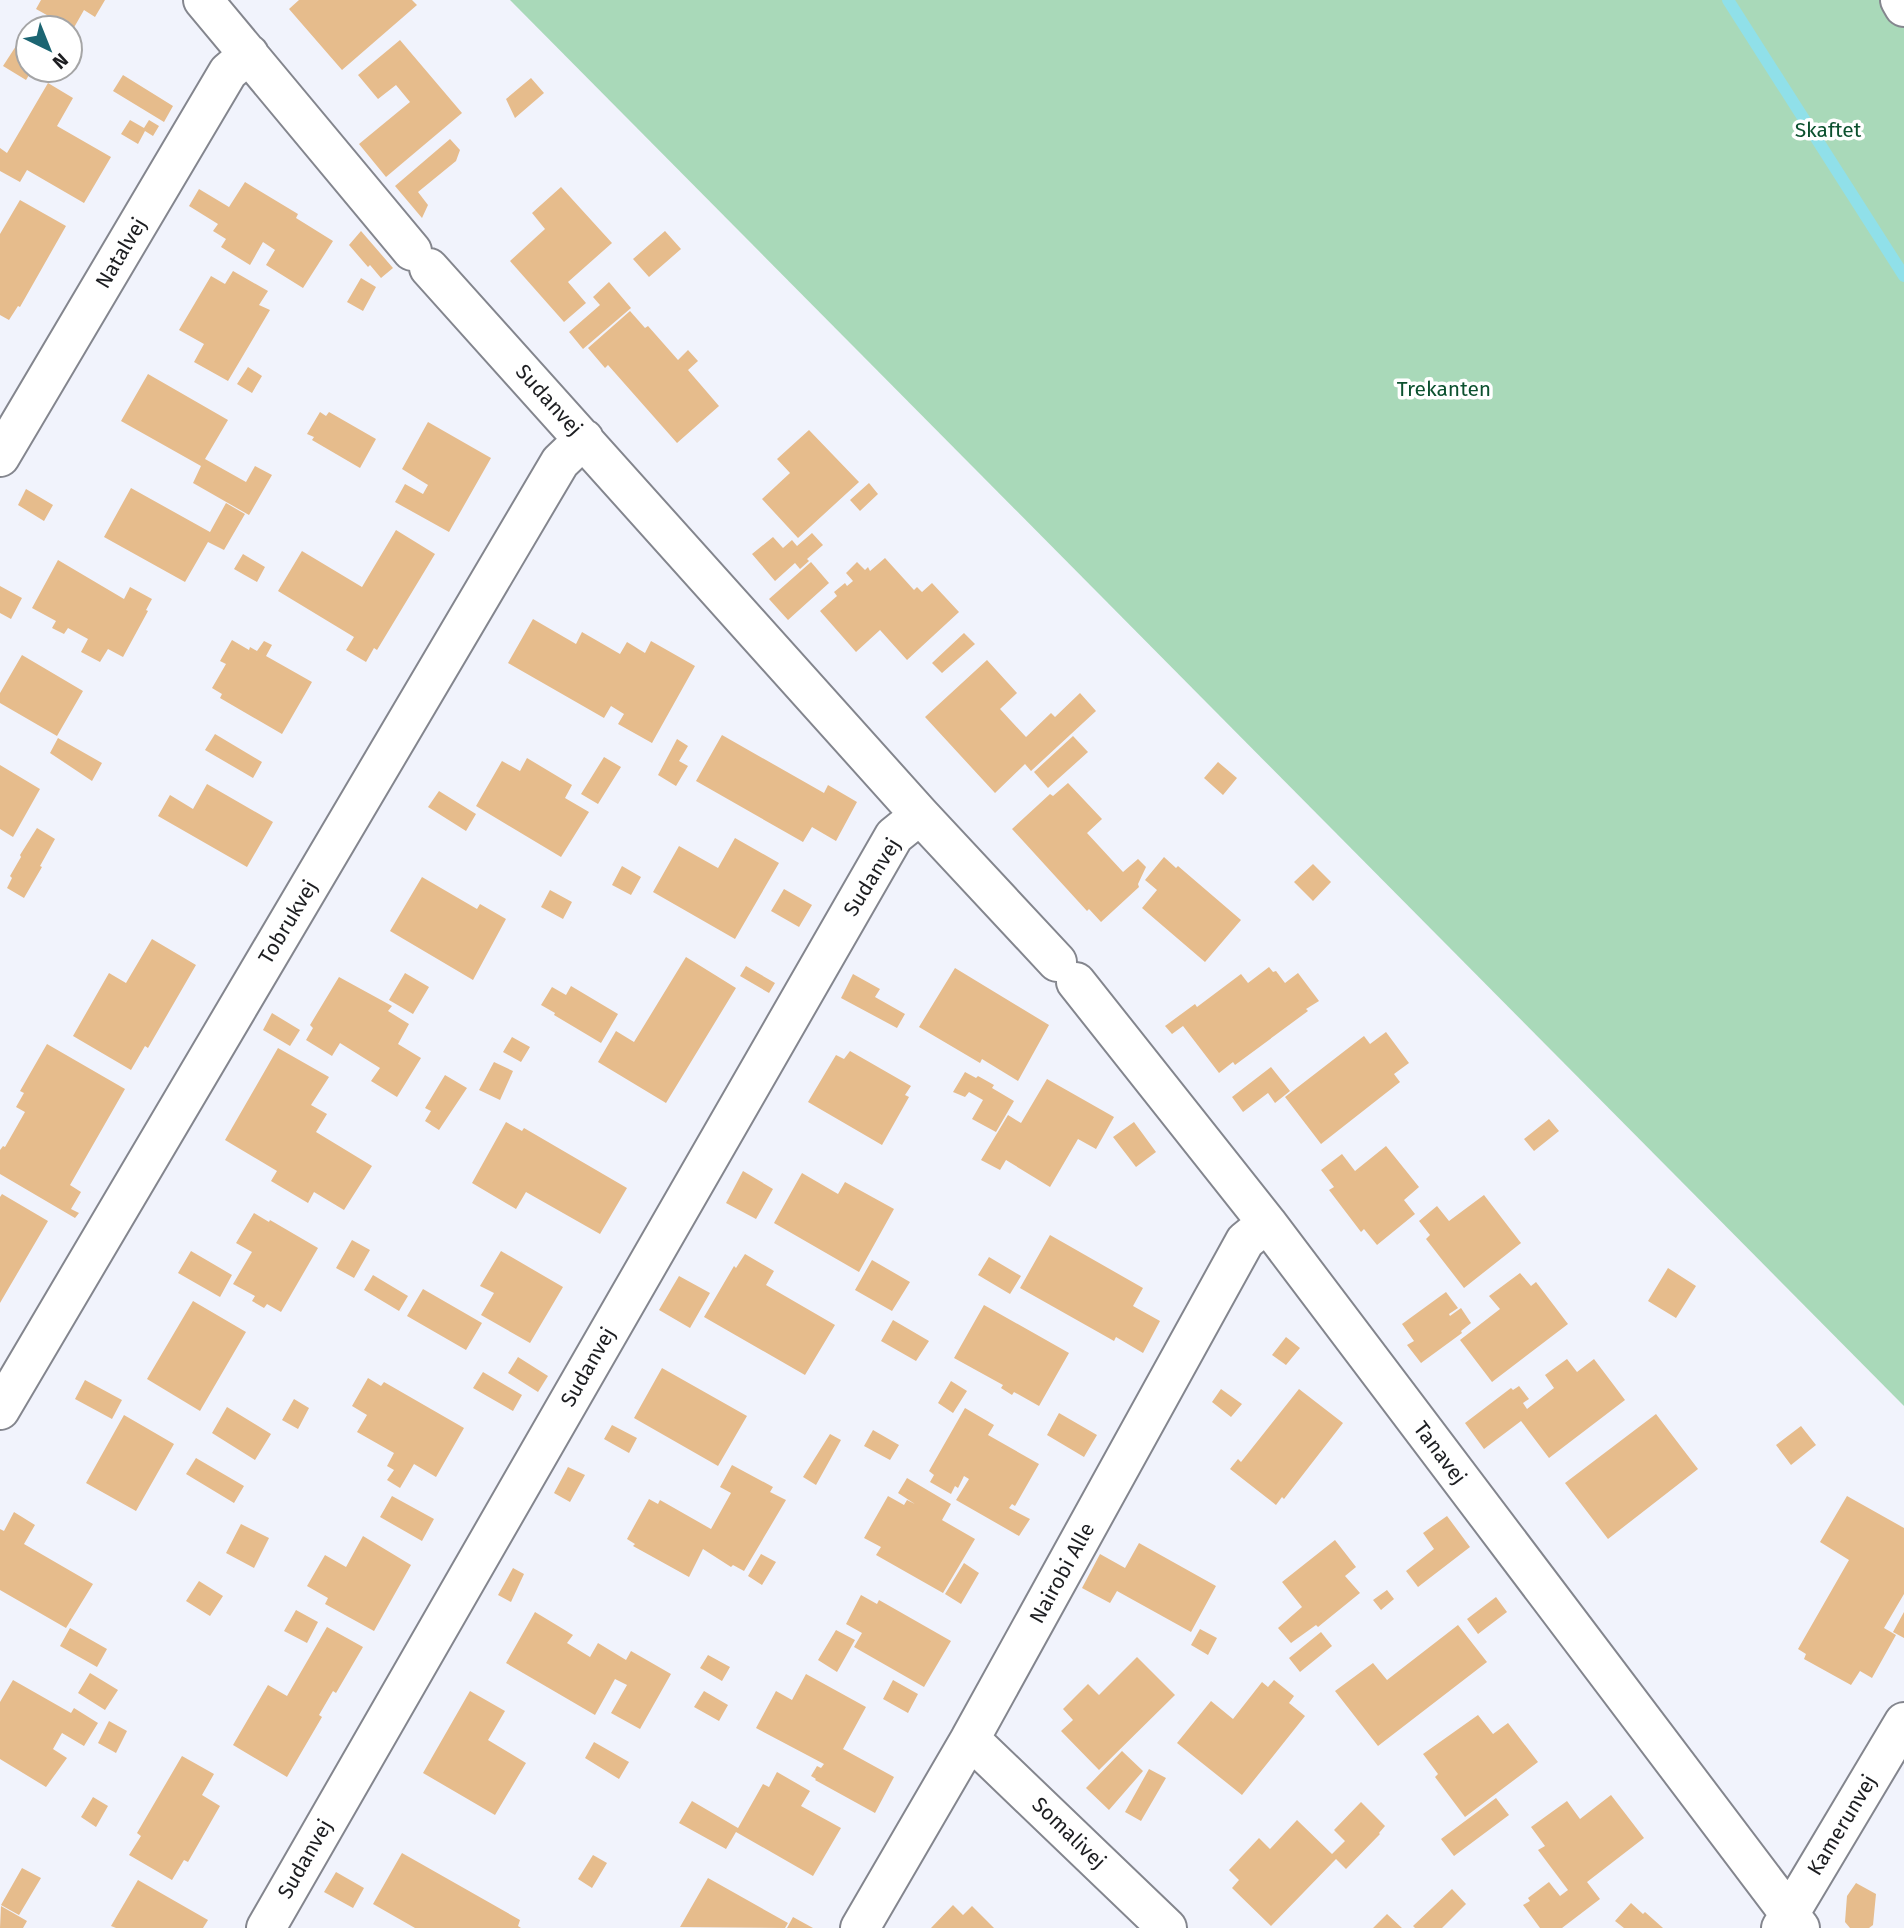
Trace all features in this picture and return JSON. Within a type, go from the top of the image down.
[{"type":"street","points":[[203,0],[248,54]]},
{"type":"street","points":[[1900,0],[1904,7]]},
{"type":"street","name":"Sudanvej","points":[[248,54],[421,259],[920,815],[1067,972]]},
{"type":"street","name":"Natalvej","points":[[0,457],[228,72],[248,54]]},
{"type":"street","name":"Tobrukvej","points":[[0,1410],[560,462],[584,439]]},
{"type":"street","name":"Sudanvej","points":[[265,1928],[894,836],[920,815]]},
{"type":"street","name":"Tanavej","points":[[1067,972],[1267,1223],[1790,1923]]},
{"type":"street","name":"Nairobi Alle","points":[[860,1928],[970,1739],[1245,1241],[1267,1223]]},
{"type":"street","name":"Kamerunvej","points":[[1790,1923],[1904,1721]]},
{"type":"street","name":"Somalivej","points":[[970,1739],[1167,1928]]},
{"type":"green space","name":"Trekanten","points":[[510,0],[1904,0],[1904,1406]]},
{"type":"building","points":[[41,0],[105,0],[95,17],[84,10],[82,14],[45,14],[36,9]]},
{"type":"building","points":[[299,0],[412,0],[417,5],[342,70],[289,9]]},
{"type":"building","points":[[400,40],[462,113],[386,177],[359,144],[410,102],[396,85],[378,99],[358,75]]},
{"type":"building","points":[[14,49],[14,73],[3,66]]},
{"type":"building","points":[[123,75],[173,106],[164,122],[113,91]]},
{"type":"building","points":[[531,78],[544,93],[515,118],[506,99]]},
{"type":"building","points":[[50,84],[73,98],[57,126],[111,157],[84,203],[27,170],[20,182],[0,171],[0,148],[7,153]]},
{"type":"building","points":[[130,120],[144,128],[149,120],[159,126],[153,136],[145,131],[138,144],[121,134]]},
{"type":"building","points":[[450,139],[460,150],[456,161],[418,192],[428,205],[422,218],[395,186]]},
{"type":"building","points":[[245,182],[298,214],[296,218],[333,241],[303,288],[266,265],[275,250],[263,242],[250,265],[221,247],[226,239],[213,231],[218,224],[189,206],[199,189],[229,207]]},
{"type":"building","points":[[561,187],[612,243],[568,282],[586,303],[564,322],[510,261],[545,229],[532,213]]},
{"type":"building","points":[[20,200],[66,226],[20,307],[18,306],[9,320],[0,315],[0,234]]},
{"type":"building","points":[[361,231],[393,268],[381,278],[349,245]]},
{"type":"building","points":[[665,231],[681,249],[649,277],[633,259]]},
{"type":"building","points":[[233,271],[268,291],[259,305],[270,310],[228,381],[194,362],[204,344],[179,330],[211,276],[225,284]]},
{"type":"building","points":[[361,278],[376,287],[363,311],[347,302]]},
{"type":"building","points":[[609,282],[631,308],[583,349],[569,332],[600,305],[593,297]]},
{"type":"building","points":[[630,311],[645,328],[648,326],[678,360],[688,350],[698,361],[688,370],[719,406],[677,443],[608,365],[605,368],[588,348]]},
{"type":"building","points":[[248,367],[262,376],[252,393],[237,384]]},
{"type":"building","points":[[148,374],[228,420],[205,459],[246,482],[255,466],[272,475],[249,515],[193,483],[201,466],[121,421]]},
{"type":"building","points":[[320,412],[326,416],[329,412],[376,439],[360,468],[312,440],[314,437],[307,434]]},
{"type":"building","points":[[428,422],[491,458],[449,532],[395,502],[405,484],[423,494],[428,485],[402,469]]},
{"type":"building","points":[[809,430],[859,482],[798,538],[762,499],[790,473],[777,459]]},
{"type":"building","points":[[869,483],[878,494],[860,511],[850,500]]},
{"type":"building","points":[[131,488],[210,532],[226,503],[245,514],[224,550],[208,542],[185,582],[104,537]]},
{"type":"building","points":[[26,489],[53,505],[44,521],[18,505]]},
{"type":"building","points":[[396,530],[435,554],[377,650],[374,648],[366,662],[346,650],[354,637],[278,591],[302,551],[362,587]]},
{"type":"building","points":[[812,533],[823,545],[800,569],[795,563],[775,581],[752,554],[773,537],[783,548],[792,540],[797,546]]},
{"type":"building","points":[[243,554],[265,567],[257,582],[234,569]]},
{"type":"building","points":[[885,558],[914,590],[917,587],[922,592],[932,583],[959,612],[907,660],[880,630],[856,652],[820,611],[837,596],[834,592],[845,583],[847,586],[853,581],[846,573],[857,562],[865,570],[868,567],[870,571]]},
{"type":"building","points":[[58,560],[124,599],[130,587],[152,599],[123,657],[108,649],[100,662],[81,652],[88,639],[68,628],[64,634],[52,628],[56,621],[32,608]]},
{"type":"building","points":[[811,562],[829,583],[788,620],[769,599]]},
{"type":"building","points":[[0,586],[22,598],[11,619],[0,613]]},
{"type":"building","points":[[533,619],[576,644],[582,632],[620,654],[627,642],[645,653],[651,641],[695,666],[652,743],[618,724],[624,714],[611,706],[604,718],[508,663]]},
{"type":"building","points":[[964,633],[975,644],[942,673],[932,663]]},
{"type":"building","points":[[232,640],[249,650],[250,647],[257,651],[264,641],[272,645],[266,656],[312,682],[282,734],[220,698],[222,694],[212,688],[226,664],[220,661]]},
{"type":"building","points":[[22,655],[83,691],[57,736],[0,703],[0,693]]},
{"type":"building","points":[[987,660],[1017,693],[1000,709],[1026,737],[1051,713],[1055,717],[1080,693],[1096,711],[1031,771],[1025,764],[995,793],[925,717]]},
{"type":"building","points":[[215,734],[262,762],[253,778],[205,750]]},
{"type":"building","points":[[722,735],[824,793],[828,785],[857,802],[836,841],[812,827],[803,842],[696,781]]},
{"type":"building","points":[[1073,736],[1088,752],[1048,788],[1034,772]]},
{"type":"building","points":[[58,738],[102,763],[92,781],[50,753]]},
{"type":"building","points":[[677,739],[688,746],[679,761],[688,766],[676,786],[658,775]]},
{"type":"building","points":[[604,757],[621,767],[598,804],[581,794]]},
{"type":"building","points":[[527,758],[572,785],[565,798],[589,812],[561,857],[476,806],[502,761],[520,771]]},
{"type":"building","points":[[1218,762],[1237,778],[1223,795],[1204,778]]},
{"type":"building","points":[[0,765],[40,789],[13,837],[0,829]]},
{"type":"building","points":[[1068,783],[1102,819],[1087,833],[1123,872],[1138,859],[1146,867],[1139,887],[1101,922],[1089,909],[1087,911],[1012,829],[1050,794],[1053,796]]},
{"type":"building","points":[[207,784],[273,822],[247,867],[158,816],[170,795],[193,809]]},
{"type":"building","points":[[439,791],[476,814],[466,831],[428,807]]},
{"type":"building","points":[[37,828],[55,839],[24,898],[7,888],[20,855]]},
{"type":"building","points":[[735,838],[779,863],[735,939],[653,892],[679,846],[718,868]]},
{"type":"building","points":[[1164,857],[1241,920],[1205,962],[1142,908],[1157,890],[1145,880]]},
{"type":"building","points":[[1313,864],[1331,882],[1313,901],[1294,882]]},
{"type":"building","points":[[622,866],[641,877],[631,895],[612,885]]},
{"type":"building","points":[[422,877],[477,909],[480,904],[506,919],[473,980],[390,931]]},
{"type":"building","points":[[784,889],[812,905],[799,927],[771,911]]},
{"type":"building","points":[[550,890],[572,902],[563,919],[541,907]]},
{"type":"building","points":[[152,939],[196,965],[148,1048],[145,1046],[131,1070],[73,1036],[109,973],[126,983]]},
{"type":"building","points":[[686,957],[736,988],[666,1103],[598,1062],[616,1031],[634,1042]]},
{"type":"building","points":[[746,966],[775,983],[769,993],[740,976]]},
{"type":"building","points":[[1269,967],[1273,972],[1276,971],[1285,983],[1298,973],[1319,1001],[1235,1065],[1233,1062],[1219,1073],[1183,1026],[1172,1034],[1165,1026],[1195,1004],[1197,1007],[1241,974],[1248,983]]},
{"type":"building","points":[[955,968],[1049,1025],[1018,1081],[982,1059],[980,1063],[919,1027]]},
{"type":"building","points":[[405,973],[429,987],[413,1014],[389,1000]]},
{"type":"building","points":[[853,974],[880,989],[875,997],[905,1014],[897,1028],[841,998]]},
{"type":"building","points":[[339,977],[392,1006],[388,1011],[409,1024],[398,1044],[421,1058],[397,1097],[371,1081],[380,1068],[340,1043],[332,1056],[306,1040],[313,1028],[310,1025]]},
{"type":"building","points":[[571,986],[618,1014],[601,1043],[541,1005],[552,987],[566,995]]},
{"type":"building","points":[[272,1013],[300,1030],[290,1046],[263,1030]]},
{"type":"building","points":[[1386,1032],[1409,1063],[1394,1074],[1400,1082],[1321,1144],[1285,1097],[1364,1036],[1370,1044]]},
{"type":"building","points":[[512,1037],[530,1047],[521,1062],[503,1052]]},
{"type":"building","points":[[47,1044],[125,1089],[70,1185],[81,1192],[71,1209],[79,1213],[75,1218],[0,1174],[0,1150],[5,1147],[25,1112],[16,1107],[24,1093],[20,1091]]},
{"type":"building","points":[[278,1048],[329,1077],[311,1105],[327,1114],[316,1132],[372,1166],[344,1210],[314,1192],[308,1203],[271,1181],[277,1171],[225,1140]]},
{"type":"building","points":[[850,1051],[911,1086],[905,1095],[909,1097],[882,1145],[808,1102],[836,1055],[844,1059]]},
{"type":"building","points":[[494,1062],[513,1071],[500,1100],[479,1090]]},
{"type":"building","points":[[1271,1067],[1290,1091],[1275,1103],[1268,1093],[1243,1112],[1232,1097]]},
{"type":"building","points":[[965,1072],[994,1085],[992,1088],[1014,1101],[996,1132],[972,1119],[983,1100],[969,1092],[965,1097],[953,1092]]},
{"type":"building","points":[[445,1075],[467,1088],[439,1130],[425,1121],[431,1111],[425,1108]]},
{"type":"building","points":[[1047,1079],[1114,1117],[1096,1149],[1078,1139],[1050,1187],[1006,1160],[1000,1170],[981,1160],[1008,1115],[1021,1123]]},
{"type":"building","points":[[1549,1119],[1559,1131],[1534,1151],[1524,1139]]},
{"type":"building","points":[[506,1122],[522,1131],[524,1128],[627,1188],[600,1234],[526,1192],[516,1209],[472,1183]]},
{"type":"building","points":[[1134,1122],[1156,1152],[1136,1167],[1113,1137]]},
{"type":"building","points":[[1386,1146],[1419,1187],[1404,1200],[1415,1214],[1377,1245],[1364,1229],[1361,1232],[1329,1190],[1334,1187],[1321,1170],[1342,1154],[1355,1171]]},
{"type":"building","points":[[743,1171],[773,1189],[756,1219],[726,1203]]},
{"type":"building","points":[[802,1173],[838,1194],[845,1182],[894,1209],[859,1272],[774,1223]]},
{"type":"building","points":[[2,1194],[48,1221],[0,1303],[0,1197]]},
{"type":"building","points":[[1484,1195],[1521,1243],[1464,1288],[1426,1239],[1430,1235],[1419,1221],[1437,1206],[1449,1221]]},
{"type":"building","points":[[254,1213],[318,1248],[281,1312],[267,1304],[264,1308],[252,1301],[255,1296],[233,1284],[252,1252],[236,1243]]},
{"type":"building","points":[[1050,1235],[1143,1288],[1133,1306],[1160,1321],[1143,1353],[1116,1337],[1114,1341],[1020,1288]]},
{"type":"building","points":[[352,1240],[370,1250],[354,1278],[336,1268]]},
{"type":"building","points":[[191,1251],[232,1275],[220,1297],[178,1273]]},
{"type":"building","points":[[501,1251],[563,1287],[530,1343],[481,1315],[494,1293],[480,1286]]},
{"type":"building","points":[[745,1254],[774,1271],[766,1285],[835,1325],[805,1375],[704,1317],[734,1266],[736,1268]]},
{"type":"building","points":[[989,1257],[1021,1276],[1010,1294],[978,1275]]},
{"type":"building","points":[[872,1260],[910,1282],[892,1311],[855,1290]]},
{"type":"building","points":[[1668,1268],[1696,1286],[1676,1318],[1648,1301]]},
{"type":"building","points":[[1520,1273],[1531,1286],[1536,1282],[1568,1324],[1492,1382],[1460,1340],[1500,1309],[1489,1296]]},
{"type":"building","points":[[373,1275],[408,1296],[399,1311],[364,1290]]},
{"type":"building","points":[[679,1276],[710,1293],[690,1328],[659,1310]]},
{"type":"building","points":[[423,1289],[482,1323],[466,1350],[407,1316]]},
{"type":"building","points":[[1446,1292],[1458,1308],[1449,1314],[1450,1316],[1461,1308],[1471,1323],[1462,1333],[1421,1363],[1407,1345],[1414,1341],[1402,1324]]},
{"type":"building","points":[[193,1301],[246,1332],[200,1411],[147,1379]]},
{"type":"building","points":[[984,1305],[1069,1353],[1039,1406],[1014,1392],[1012,1395],[1001,1388],[1003,1385],[954,1358]]},
{"type":"building","points":[[893,1320],[929,1341],[916,1361],[881,1341]]},
{"type":"building","points":[[1286,1337],[1300,1348],[1286,1365],[1272,1355]]},
{"type":"building","points":[[518,1357],[548,1376],[538,1392],[508,1373]]},
{"type":"building","points":[[1567,1359],[1577,1372],[1594,1359],[1625,1400],[1549,1458],[1521,1421],[1484,1449],[1465,1423],[1511,1388],[1513,1390],[1519,1386],[1529,1399],[1523,1403],[1527,1409],[1554,1388],[1545,1375]]},
{"type":"building","points":[[662,1368],[747,1416],[718,1466],[634,1418]]},
{"type":"building","points":[[483,1372],[522,1395],[513,1411],[473,1388]]},
{"type":"building","points":[[368,1378],[381,1386],[384,1382],[464,1428],[436,1477],[414,1464],[400,1488],[387,1480],[394,1470],[387,1466],[394,1453],[357,1432],[367,1415],[352,1406]]},
{"type":"building","points":[[85,1380],[122,1400],[112,1419],[75,1399]]},
{"type":"building","points":[[951,1381],[967,1391],[953,1413],[938,1403]]},
{"type":"building","points":[[1221,1389],[1242,1404],[1231,1417],[1212,1402]]},
{"type":"building","points":[[1299,1389],[1343,1423],[1284,1499],[1282,1497],[1276,1505],[1230,1469],[1238,1459],[1241,1462]]},
{"type":"building","points":[[294,1399],[309,1408],[298,1429],[282,1420]]},
{"type":"building","points":[[227,1407],[271,1434],[255,1460],[212,1433]]},
{"type":"building","points":[[965,1408],[994,1425],[988,1435],[1039,1464],[1015,1506],[1012,1504],[1009,1508],[1030,1519],[1019,1536],[956,1500],[969,1479],[964,1476],[958,1488],[955,1486],[951,1494],[930,1482],[934,1475],[929,1471]]},
{"type":"building","points":[[1059,1413],[1097,1435],[1084,1457],[1047,1435]]},
{"type":"building","points":[[1656,1414],[1698,1469],[1608,1539],[1565,1483]]},
{"type":"building","points":[[124,1415],[174,1444],[136,1511],[86,1483]]},
{"type":"building","points":[[612,1425],[637,1438],[629,1453],[604,1439]]},
{"type":"building","points":[[1801,1426],[1816,1445],[1791,1465],[1776,1445]]},
{"type":"building","points":[[873,1430],[899,1445],[890,1460],[864,1446]]},
{"type":"building","points":[[830,1434],[841,1440],[816,1485],[803,1477]]},
{"type":"building","points":[[196,1458],[244,1486],[234,1503],[186,1474]]},
{"type":"building","points":[[732,1465],[773,1487],[770,1492],[786,1500],[744,1571],[733,1565],[731,1567],[703,1549],[689,1577],[633,1546],[635,1544],[627,1539],[649,1499],[658,1504],[660,1500],[711,1529],[731,1493],[720,1487]]},
{"type":"building","points":[[568,1467],[585,1475],[570,1502],[554,1493]]},
{"type":"building","points":[[907,1478],[951,1504],[942,1520],[975,1539],[943,1593],[876,1555],[881,1547],[864,1538],[888,1496],[904,1505],[907,1500],[915,1504],[898,1493]]},
{"type":"building","points":[[392,1496],[434,1519],[422,1541],[380,1517]]},
{"type":"building","points":[[1847,1496],[1904,1528],[1904,1594],[1884,1628],[1896,1635],[1872,1678],[1860,1671],[1851,1685],[1804,1659],[1806,1654],[1798,1649],[1849,1560],[1820,1542]]},
{"type":"building","points":[[14,1512],[35,1525],[24,1544],[93,1584],[66,1628],[0,1590],[0,1529],[4,1531]]},
{"type":"building","points":[[1447,1516],[1470,1547],[1418,1587],[1406,1571],[1434,1549],[1423,1533]]},
{"type":"building","points":[[241,1524],[269,1538],[254,1568],[226,1553]]},
{"type":"building","points":[[363,1536],[411,1565],[374,1631],[325,1604],[328,1598],[307,1586],[325,1555],[346,1567]]},
{"type":"building","points":[[1335,1540],[1356,1567],[1345,1576],[1360,1593],[1318,1627],[1316,1625],[1291,1643],[1278,1628],[1302,1607],[1282,1582]]},
{"type":"building","points":[[1139,1543],[1216,1586],[1191,1632],[1117,1591],[1110,1603],[1082,1588],[1100,1554],[1125,1568]]},
{"type":"building","points":[[761,1554],[776,1562],[762,1585],[748,1576]]},
{"type":"building","points":[[964,1563],[979,1573],[961,1604],[945,1594]]},
{"type":"building","points":[[513,1568],[524,1574],[511,1602],[498,1595]]},
{"type":"building","points":[[199,1581],[223,1596],[210,1616],[186,1601]]},
{"type":"building","points":[[1387,1590],[1394,1599],[1381,1610],[1373,1600]]},
{"type":"building","points":[[861,1595],[877,1604],[879,1600],[951,1641],[924,1687],[854,1647],[862,1633],[846,1624]]},
{"type":"building","points":[[1496,1597],[1507,1612],[1478,1634],[1467,1619]]},
{"type":"building","points":[[296,1610],[318,1622],[307,1643],[284,1631]]},
{"type":"building","points":[[535,1612],[573,1635],[567,1643],[590,1657],[598,1643],[626,1660],[631,1651],[671,1674],[640,1729],[611,1713],[627,1685],[615,1679],[595,1715],[506,1663]]},
{"type":"building","points":[[1904,1612],[1904,1638],[1893,1632]]},
{"type":"building","points":[[1458,1625],[1487,1662],[1378,1746],[1335,1691],[1373,1663],[1387,1680]]},
{"type":"building","points":[[327,1627],[363,1647],[336,1693],[333,1691],[319,1715],[322,1717],[287,1777],[233,1745],[268,1685],[287,1696]]},
{"type":"building","points":[[70,1628],[107,1649],[97,1667],[60,1646]]},
{"type":"building","points":[[1200,1629],[1217,1638],[1208,1655],[1191,1645]]},
{"type":"building","points":[[836,1630],[855,1640],[837,1672],[818,1660]]},
{"type":"building","points":[[1321,1632],[1332,1646],[1300,1672],[1289,1658]]},
{"type":"building","points":[[708,1655],[730,1667],[722,1681],[700,1668]]},
{"type":"building","points":[[1137,1657],[1175,1695],[1099,1770],[1061,1731],[1073,1720],[1063,1709],[1088,1684],[1099,1695]]},
{"type":"building","points":[[90,1673],[118,1690],[105,1710],[78,1693]]},
{"type":"building","points":[[806,1674],[866,1707],[843,1749],[894,1777],[875,1813],[815,1780],[811,1776],[817,1766],[821,1768],[824,1764],[756,1728],[776,1691],[792,1700]]},
{"type":"building","points":[[13,1680],[71,1713],[74,1708],[98,1723],[84,1746],[62,1733],[53,1749],[67,1758],[46,1787],[0,1759],[0,1702]]},
{"type":"building","points":[[893,1680],[918,1694],[908,1713],[883,1699]]},
{"type":"building","points":[[1274,1680],[1294,1696],[1289,1703],[1305,1716],[1242,1795],[1177,1743],[1211,1701],[1233,1719],[1262,1682],[1268,1687]]},
{"type":"building","points":[[470,1691],[505,1711],[488,1740],[526,1763],[495,1815],[423,1773]]},
{"type":"building","points":[[704,1691],[728,1705],[719,1721],[694,1707]]},
{"type":"building","points":[[1478,1715],[1493,1734],[1508,1723],[1538,1762],[1465,1817],[1435,1777],[1438,1774],[1423,1754]]},
{"type":"building","points":[[109,1721],[127,1731],[116,1753],[98,1743]]},
{"type":"building","points":[[594,1742],[629,1762],[619,1779],[585,1758]]},
{"type":"building","points":[[1122,1751],[1143,1771],[1109,1810],[1086,1788]]},
{"type":"building","points":[[182,1756],[214,1774],[202,1795],[220,1806],[188,1862],[184,1860],[172,1880],[129,1855],[141,1836],[137,1833]]},
{"type":"building","points":[[1149,1769],[1166,1778],[1141,1821],[1125,1812]]},
{"type":"building","points":[[777,1772],[810,1791],[801,1806],[841,1828],[813,1876],[736,1832],[726,1849],[679,1823],[692,1801],[738,1828],[763,1784],[769,1787]]},
{"type":"building","points":[[1611,1795],[1644,1838],[1587,1882],[1600,1899],[1562,1928],[1540,1928],[1523,1905],[1530,1901],[1528,1898],[1549,1882],[1560,1896],[1568,1890],[1538,1850],[1545,1846],[1531,1827],[1567,1801],[1580,1819]]},
{"type":"building","points":[[93,1797],[108,1806],[96,1827],[81,1817]]},
{"type":"building","points":[[1496,1798],[1509,1815],[1454,1856],[1441,1839]]},
{"type":"building","points":[[1361,1802],[1385,1826],[1380,1834],[1346,1869],[1336,1859],[1271,1926],[1232,1888],[1239,1880],[1229,1870],[1259,1838],[1270,1849],[1297,1820],[1332,1854],[1345,1841],[1334,1830]]},
{"type":"building","points":[[402,1853],[520,1920],[518,1926],[521,1928],[415,1928],[373,1904]]},
{"type":"building","points":[[593,1855],[607,1863],[592,1888],[578,1879]]},
{"type":"building","points":[[22,1868],[41,1878],[19,1915],[1,1905]]},
{"type":"building","points":[[336,1872],[364,1888],[353,1908],[324,1892]]},
{"type":"building","points":[[708,1878],[788,1923],[785,1928],[680,1927]]},
{"type":"building","points":[[138,1880],[208,1920],[203,1928],[111,1926]]},
{"type":"building","points":[[1856,1883],[1876,1894],[1873,1925],[1869,1928],[1850,1928],[1845,1922],[1847,1896]]},
{"type":"building","points":[[1452,1889],[1466,1904],[1442,1928],[1413,1926]]},
{"type":"building","points":[[1631,1903],[1663,1928],[1624,1928],[1615,1921]]},
{"type":"building","points":[[953,1905],[963,1915],[972,1906],[994,1928],[931,1928]]},
{"type":"building","points":[[1,1906],[27,1921],[23,1928],[0,1928]]},
{"type":"building","points":[[1387,1914],[1402,1928],[1373,1928]]},
{"type":"building","points":[[793,1917],[813,1928],[787,1928]]},
{"type":"waterway","points":[[1728,0],[1904,276]]},
{"type":"park label","name":"Skaftet","points":[[1828,130]]}]
